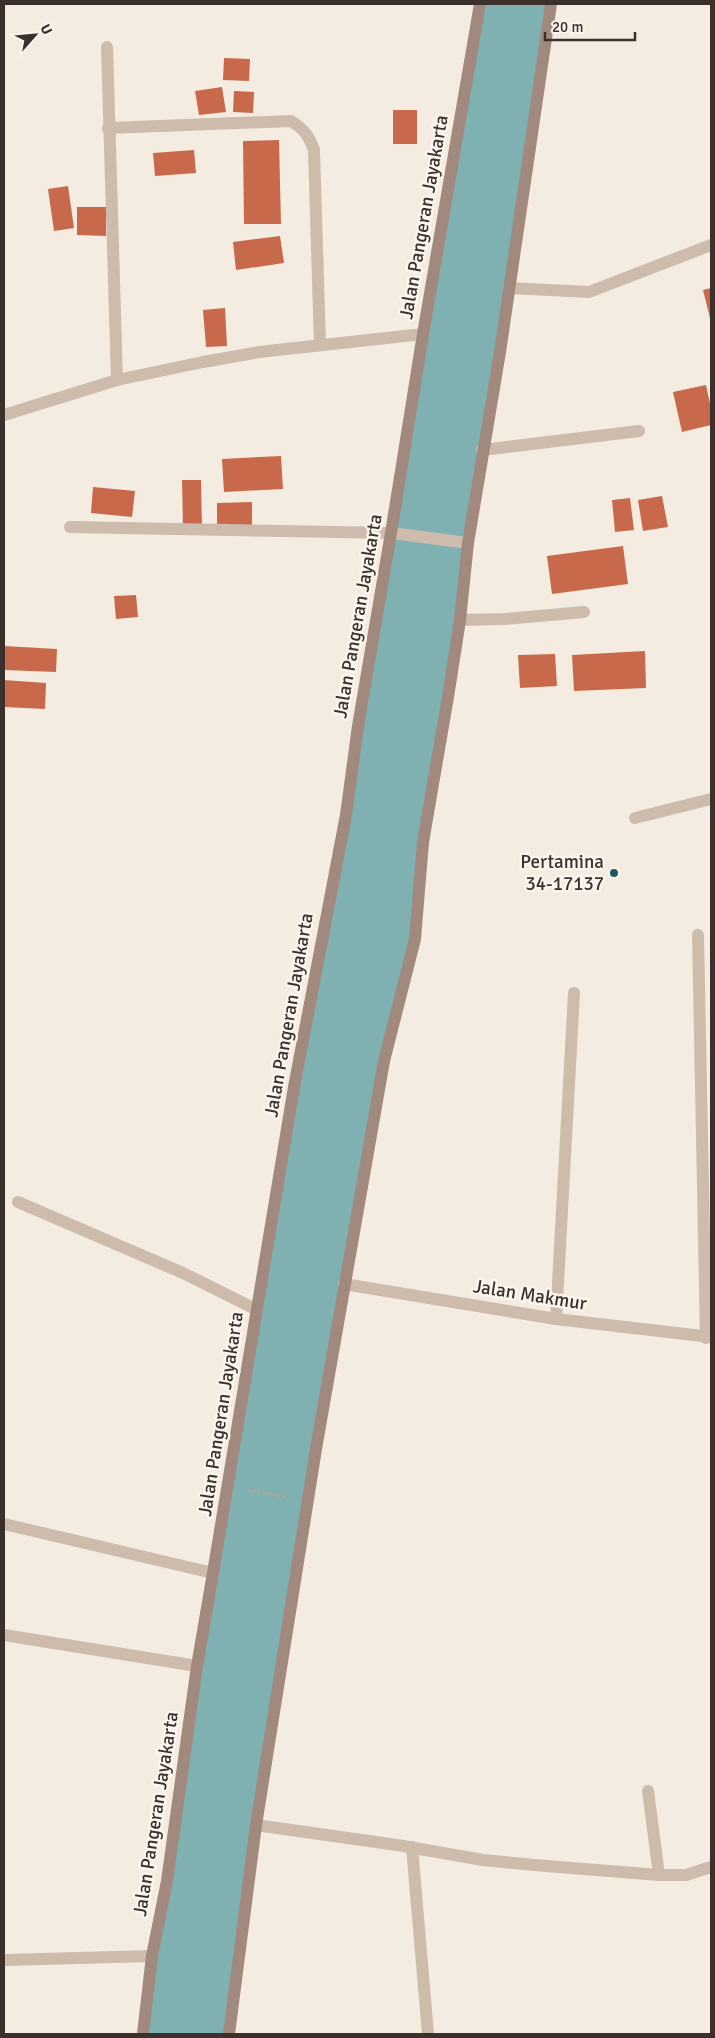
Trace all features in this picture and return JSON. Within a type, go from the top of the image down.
[{"type":"street","name":"Jalan Pangeran Jayakarta","points":[[143,2034],[152,1956],[167,1881],[197,1666],[302,1041],[346,816],[358,726],[480,4]]},
{"type":"street","points":[[229,2034],[256,1825],[344,1284],[384,1061],[415,939],[423,842],[460,620],[462,543],[500,352],[550,4]]},
{"type":"street","points":[[107,47],[117,380]]},
{"type":"street","points":[[108,128],[290,121],[309,136],[314,150],[320,345]]},
{"type":"street","points":[[509,288],[589,292],[711,245]]},
{"type":"street","points":[[4,415],[117,380],[259,352],[423,334]]},
{"type":"street","points":[[482,450],[639,431]]},
{"type":"street","points":[[70,527],[391,533],[462,543]]},
{"type":"street","points":[[460,620],[505,620],[584,612]]},
{"type":"street","points":[[635,818],[711,799]]},
{"type":"street","points":[[698,935],[708,1337]]},
{"type":"street","points":[[556,1319],[574,993]]},
{"type":"street","points":[[18,1202],[183,1273],[257,1310]]},
{"type":"street","name":"Jalan Makmur","points":[[344,1284],[556,1319],[708,1337]]},
{"type":"street","points":[[4,1524],[213,1573]]},
{"type":"street","points":[[4,1635],[197,1666]]},
{"type":"street","points":[[648,1792],[659,1875]]},
{"type":"street","points":[[256,1825],[412,1847],[483,1860],[659,1875],[686,1874],[711,1867]]},
{"type":"street","points":[[412,1847],[428,2034]]},
{"type":"street","points":[[4,1960],[152,1956]]},
{"type":"path","points":[[253,1491],[288,1497]]},
{"type":"water","points":[[480,4],[551,4],[415,939],[344,1284],[229,2034],[143,2034],[152,1956]]},
{"type":"building","points":[[224,58],[250,59],[249,81],[223,80]]},
{"type":"building","points":[[222,87],[226,112],[199,115],[195,91]]},
{"type":"building","points":[[234,91],[254,92],[253,113],[233,112]]},
{"type":"building","points":[[393,110],[417,110],[417,144],[393,144]]},
{"type":"building","points":[[279,140],[281,224],[244,224],[243,141]]},
{"type":"building","points":[[194,150],[196,173],[155,176],[153,153]]},
{"type":"building","points":[[68,186],[74,228],[54,231],[48,189]]},
{"type":"building","points":[[77,207],[106,207],[106,236],[77,235]]},
{"type":"building","points":[[280,236],[284,263],[236,270],[233,242]]},
{"type":"building","points":[[711,288],[711,317],[710,318],[703,290]]},
{"type":"building","points":[[225,308],[227,346],[206,347],[203,310]]},
{"type":"building","points":[[706,385],[711,408],[711,425],[682,432],[673,392]]},
{"type":"building","points":[[281,456],[283,489],[224,492],[222,459]]},
{"type":"building","points":[[182,480],[201,480],[202,528],[183,528]]},
{"type":"building","points":[[93,487],[135,491],[132,517],[91,513]]},
{"type":"building","points":[[662,496],[668,527],[643,531],[638,500]]},
{"type":"building","points":[[630,498],[634,530],[615,532],[612,500]]},
{"type":"building","points":[[252,502],[252,528],[217,528],[217,503]]},
{"type":"building","points":[[623,546],[628,584],[552,594],[547,556]]},
{"type":"building","points":[[136,595],[138,617],[116,619],[114,596]]},
{"type":"building","points":[[4,646],[57,649],[56,672],[4,670]]},
{"type":"building","points":[[645,651],[646,688],[574,691],[572,655]]},
{"type":"building","points":[[555,654],[557,686],[520,688],[518,655]]},
{"type":"building","points":[[4,680],[46,683],[45,709],[4,707]]},
{"type":"place","name":"Pertamina 34-17137","points":[[614,873]]}]
